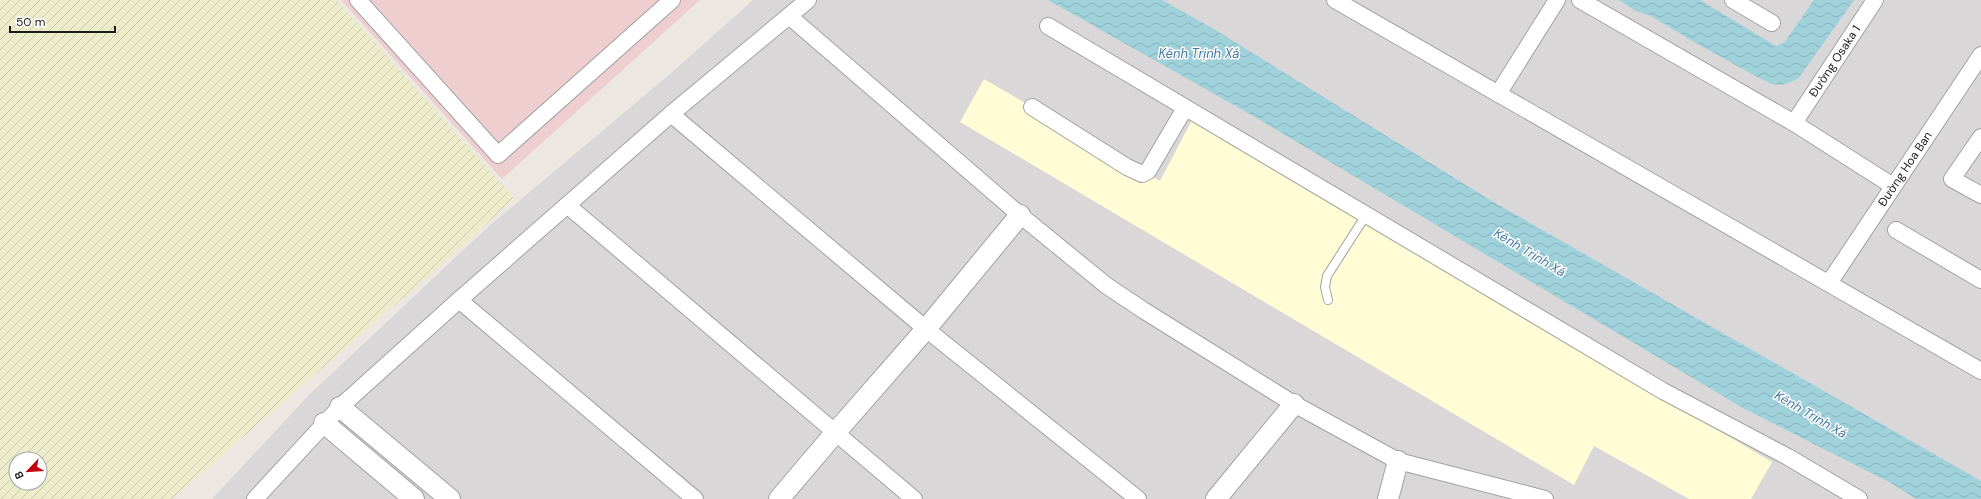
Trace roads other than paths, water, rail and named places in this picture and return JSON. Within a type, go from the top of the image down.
[{"type":"street","points":[[358,0],[498,155],[672,0]]},
{"type":"street","points":[[255,499],[340,407],[459,300],[671,114],[808,0]]},
{"type":"street","points":[[1335,0],[1981,370]]},
{"type":"street","points":[[1498,94],[1557,0]]},
{"type":"street","points":[[1580,0],[1794,123],[1893,186]]},
{"type":"street","points":[[1733,0],[1772,23]]},
{"type":"street","name":"Đường Osaka 1","points":[[1794,123],[1875,0]]},
{"type":"street","points":[[789,16],[1020,215],[1107,286],[1294,404],[1398,461],[1545,499]]},
{"type":"street","points":[[1048,26],[1663,391],[1788,457],[1859,499]]},
{"type":"street","name":"Đường Hoa Ban","points":[[1829,283],[1981,55]]},
{"type":"street","points":[[1032,107],[1127,167],[1142,174],[1148,171],[1185,108]]},
{"type":"street","points":[[671,114],[926,329],[1138,499]]},
{"type":"street","points":[[1981,137],[1952,179],[1981,195]]},
{"type":"street","points":[[567,205],[914,499]]},
{"type":"street","points":[[779,499],[926,329],[1020,215]]},
{"type":"street","points":[[1896,230],[1981,280]]},
{"type":"street","points":[[459,300],[695,499]]},
{"type":"street","points":[[1216,499],[1294,404]]},
{"type":"street","points":[[340,407],[450,499]]},
{"type":"street","points":[[324,423],[414,499]]},
{"type":"street","points":[[1388,499],[1398,461]]},
{"type":"lane","points":[[1328,300],[1325,287],[1327,276],[1366,215]]},
{"type":"water","name":"Kênh Trịnh Xá","points":[[1048,0],[1162,0],[1212,28],[1490,200],[1981,481],[1981,499],[1916,499],[1891,483],[1743,408],[1255,117]]},
{"type":"water","points":[[1619,0],[1700,0],[1776,46],[1784,43],[1814,0],[1854,0],[1798,79],[1782,85],[1772,84],[1759,78],[1651,16],[1636,11]]}]
